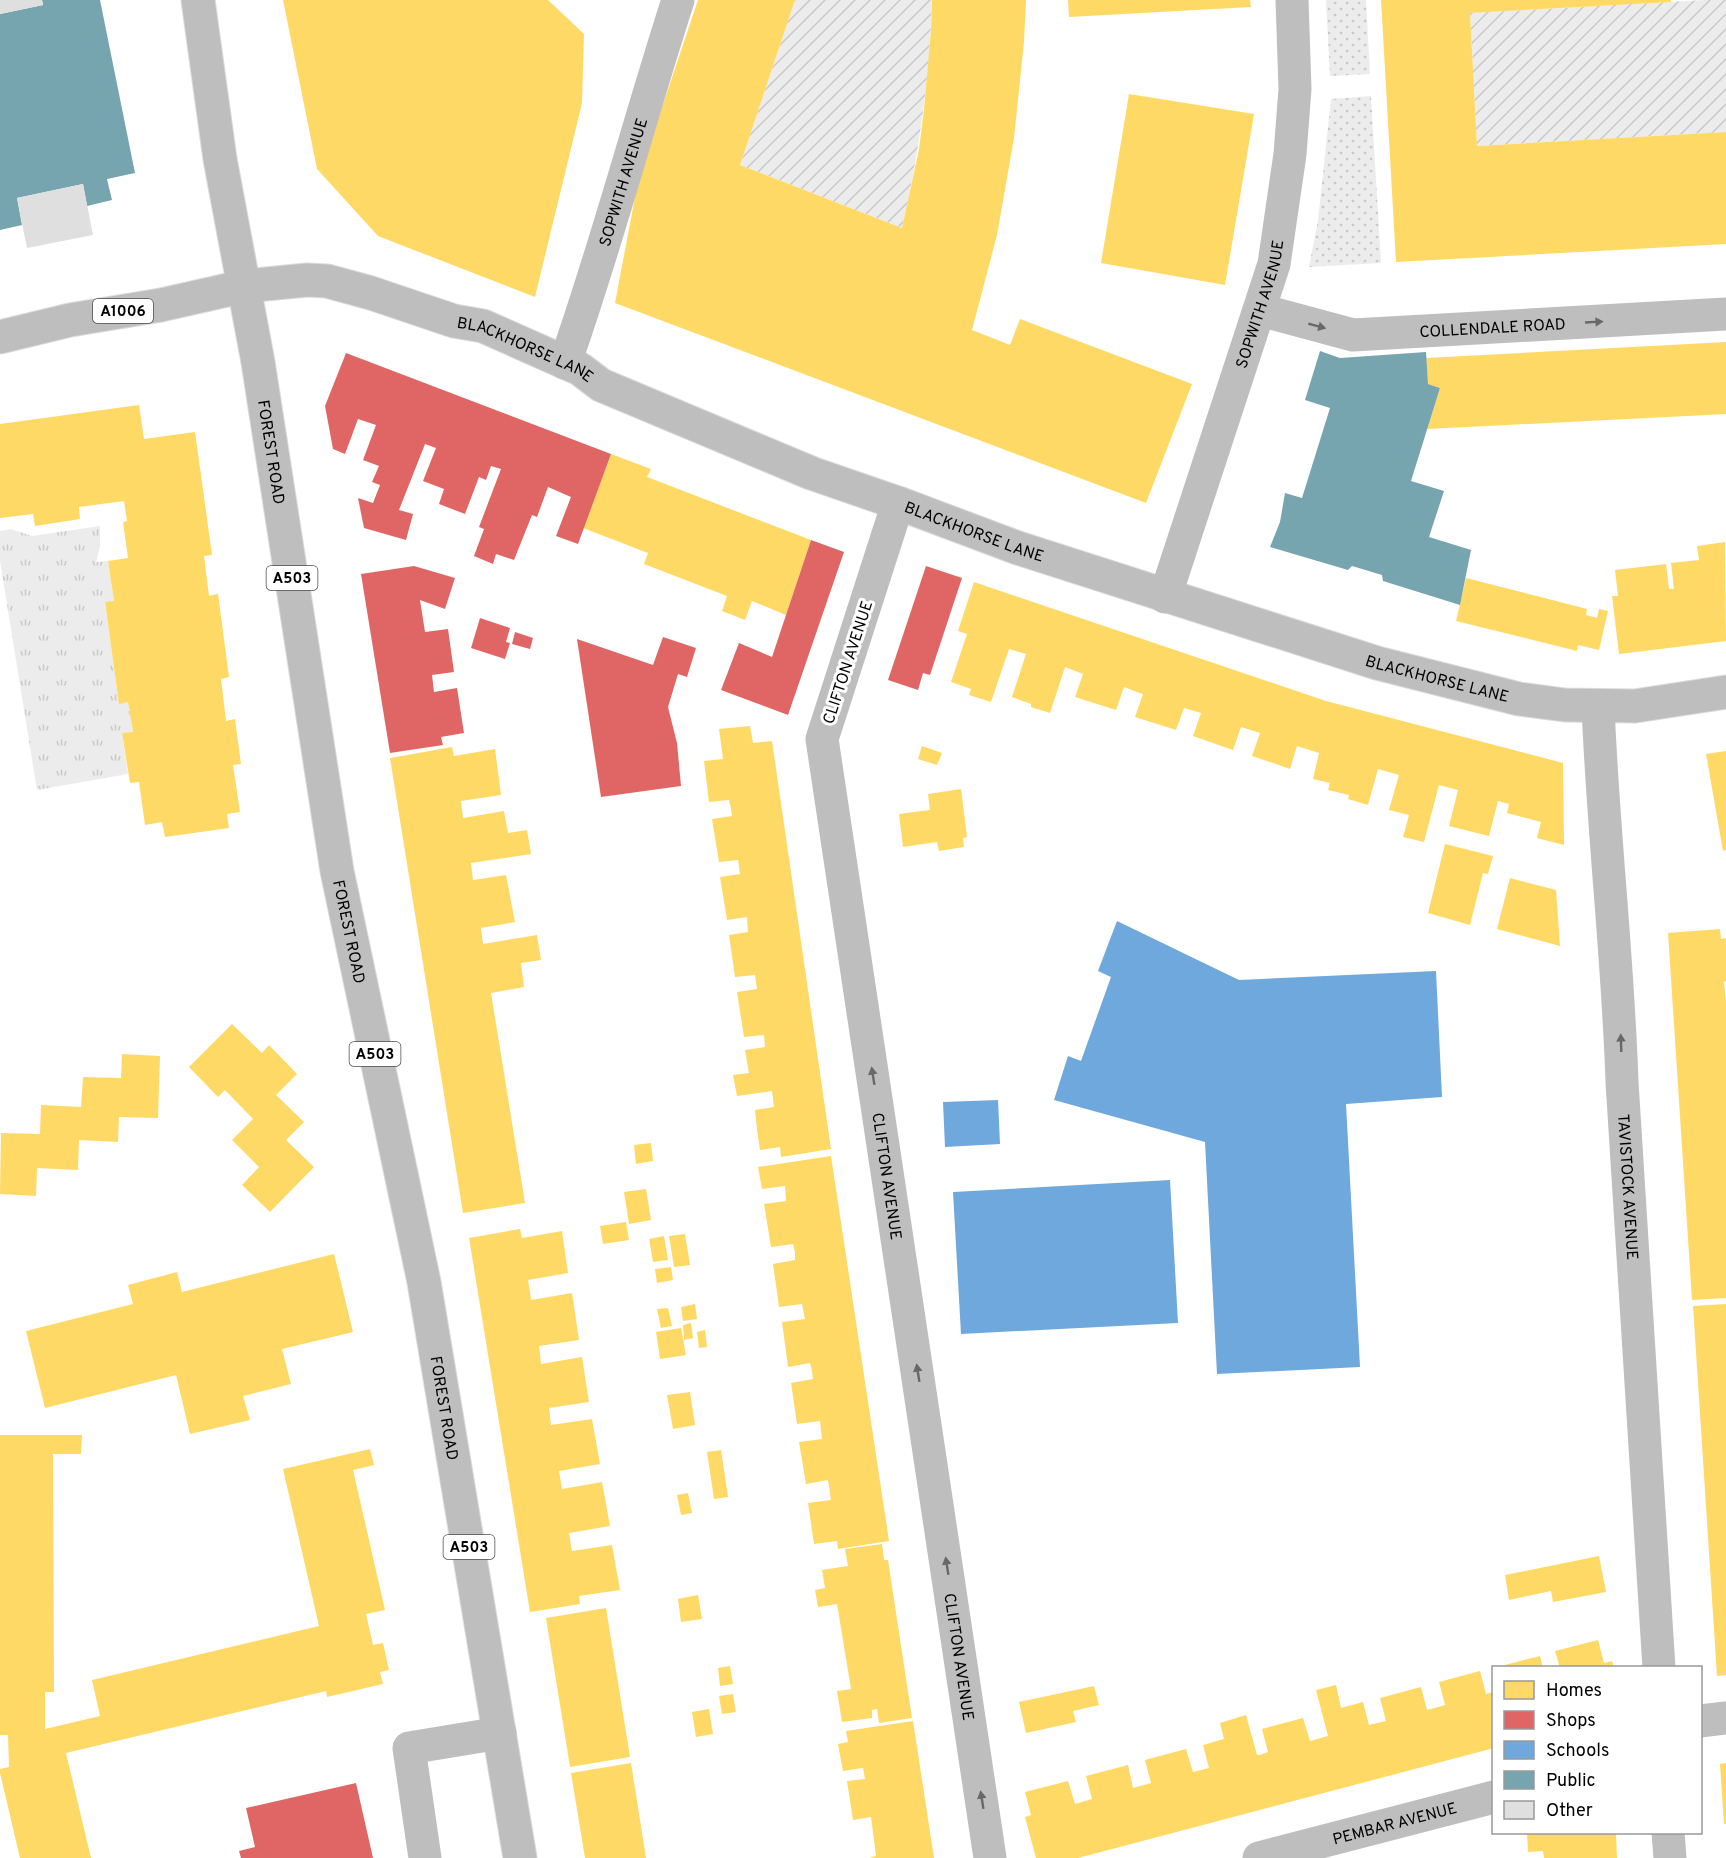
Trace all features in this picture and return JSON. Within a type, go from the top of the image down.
[{"type":"street","name":"FOREST ROAD","points":[[198,0],[225,189],[245,286],[337,871],[424,1282],[520,1858]]},
{"type":"street","name":"SOPWITH AVENUE","points":[[565,363],[587,302],[646,99],[678,0]]},
{"type":"street","name":"SOPWITH AVENUE","points":[[1165,597],[1274,264],[1290,154],[1295,89],[1293,0]]},
{"type":"street","name":"BLACKHORSE LANE","points":[[245,286],[307,280],[343,285],[454,321],[483,326],[580,369],[601,385],[811,473],[1017,548],[1377,663],[1519,699],[1565,705],[1635,706],[1726,692]]},
{"type":"street","name":"A1006","points":[[0,336],[69,320],[161,305],[245,286]]},
{"type":"street","name":"COLLENDALE ROAD","points":[[1260,310],[1353,335],[1726,314]]},
{"type":"street","name":"CLIFTON AVENUE","points":[[898,503],[822,739],[990,1858]]},
{"type":"street","name":"TAVISTOCK AVENUE","points":[[1598,706],[1606,844],[1620,1004],[1622,1082],[1659,1666]]},
{"type":"street","points":[[1702,1721],[1726,1718]]},
{"type":"street","points":[[425,1858],[409,1748],[500,1733]]},
{"type":"street","name":"PEMBAR AVENUE","points":[[1259,1858],[1492,1798]]},
{"type":"street","points":[[1668,1834],[1670,1858]]},
{"type":"green space","points":[[795,0],[932,0],[923,115],[902,228],[740,165]]},
{"type":"green space","points":[[1326,0],[1366,0],[1370,74],[1330,76]]},
{"type":"green space","points":[[1726,0],[1726,132],[1477,146],[1470,13]]},
{"type":"green space","points":[[1371,96],[1381,263],[1309,267],[1318,220],[1331,99]]},
{"type":"green space","points":[[100,526],[100,547],[96,562],[108,561],[114,601],[105,603],[119,703],[128,702],[133,732],[122,734],[128,774],[37,790],[0,561],[0,531],[11,529],[32,536]]},
{"type":"building: Homes","points":[[283,0],[548,0],[584,34],[582,103],[535,297],[378,236],[317,169]]},
{"type":"building: Homes","points":[[698,0],[795,0],[740,165],[902,228],[919,149],[932,0],[1026,0],[1014,138],[997,235],[972,330],[1010,345],[1020,319],[1192,384],[1146,503],[615,303],[639,176]]},
{"type":"building: Homes","points":[[1068,0],[1250,0],[1251,7],[1069,17]]},
{"type":"building: Homes","points":[[1381,0],[1671,0],[1671,2],[1470,13],[1477,146],[1726,132],[1726,244],[1396,262]]},
{"type":"building: Homes","points":[[1129,94],[1254,114],[1225,285],[1101,263]]},
{"type":"building: Homes","points":[[1726,342],[1726,414],[1427,429],[1440,388],[1428,384],[1426,358]]},
{"type":"building: Homes","points":[[139,405],[144,439],[195,432],[212,555],[204,556],[209,596],[218,594],[229,677],[221,679],[226,721],[235,719],[241,764],[233,765],[240,812],[227,814],[229,828],[165,837],[162,822],[145,825],[139,782],[130,783],[122,733],[133,732],[128,702],[119,704],[105,602],[114,601],[108,561],[128,558],[123,522],[127,521],[124,501],[79,507],[80,519],[35,526],[33,514],[0,518],[0,424]]},
{"type":"building: Homes","points":[[611,454],[651,469],[647,477],[811,540],[786,615],[752,601],[745,620],[722,611],[727,596],[644,564],[648,553],[583,528]]},
{"type":"building: Homes","points":[[1725,542],[1726,641],[1619,654],[1612,596],[1618,596],[1615,570],[1666,564],[1669,589],[1674,589],[1671,563],[1699,560],[1697,546]]},
{"type":"building: Homes","points":[[1466,578],[1587,609],[1586,615],[1597,618],[1599,609],[1608,611],[1599,650],[1578,645],[1577,651],[1456,621]]},
{"type":"building: Homes","points":[[974,582],[1326,701],[1563,763],[1564,845],[1537,838],[1541,822],[1507,813],[1509,804],[1498,801],[1489,836],[1449,826],[1458,790],[1439,785],[1424,842],[1403,837],[1409,815],[1389,810],[1399,775],[1378,769],[1368,805],[1348,799],[1349,795],[1328,790],[1330,783],[1313,779],[1319,753],[1297,746],[1290,769],[1252,756],[1260,733],[1241,727],[1233,750],[1193,736],[1201,713],[1184,708],[1176,730],[1135,717],[1143,694],[1124,687],[1116,710],[1075,697],[1083,674],[1065,667],[1050,713],[1031,707],[1031,704],[1012,697],[1026,654],[1009,649],[991,702],[969,695],[971,689],[951,682],[967,634],[958,631]]},
{"type":"building: Homes","points":[[750,726],[753,743],[772,741],[831,1149],[781,1157],[780,1147],[760,1150],[757,1130],[755,1110],[774,1107],[772,1091],[737,1096],[733,1075],[749,1073],[745,1050],[765,1047],[764,1035],[744,1037],[737,992],[757,989],[755,975],[735,977],[729,935],[748,932],[747,917],[727,920],[720,877],[740,874],[738,860],[719,862],[712,819],[732,816],[731,809],[729,800],[709,802],[704,761],[723,759],[719,729]]},
{"type":"building: Homes","points":[[922,746],[942,753],[937,765],[918,759]]},
{"type":"building: Homes","points":[[452,747],[454,756],[495,749],[501,795],[461,801],[463,818],[504,811],[508,833],[527,830],[531,854],[471,863],[473,880],[506,875],[515,922],[481,928],[483,944],[537,935],[541,960],[521,963],[524,987],[491,993],[525,1203],[463,1213],[390,758]]},
{"type":"building: Homes","points":[[1726,751],[1726,850],[1723,851],[1706,754]]},
{"type":"building: Homes","points":[[961,789],[967,837],[963,838],[964,847],[939,851],[937,842],[903,847],[899,814],[930,810],[928,794]]},
{"type":"building: Homes","points":[[1445,844],[1493,856],[1488,874],[1483,873],[1470,925],[1428,913]]},
{"type":"building: Homes","points":[[1510,878],[1556,890],[1560,946],[1497,929]]},
{"type":"building: Homes","points":[[1720,929],[1721,939],[1726,938],[1726,981],[1724,982],[1726,1001],[1726,1298],[1692,1300],[1668,933]]},
{"type":"building: Homes","points":[[232,1024],[262,1053],[269,1045],[297,1074],[276,1095],[304,1122],[286,1140],[314,1167],[270,1212],[242,1185],[259,1167],[232,1140],[253,1119],[225,1090],[218,1097],[189,1067]]},
{"type":"building: Homes","points":[[122,1054],[160,1056],[158,1118],[119,1117],[118,1142],[79,1140],[78,1170],[37,1168],[36,1196],[0,1194],[1,1133],[40,1134],[41,1105],[81,1107],[83,1077],[121,1078]]},
{"type":"building: Homes","points":[[651,1143],[653,1161],[636,1164],[634,1145]]},
{"type":"building: Homes","points":[[831,1156],[889,1541],[838,1549],[837,1541],[814,1544],[808,1503],[831,1500],[828,1480],[806,1484],[799,1442],[822,1439],[820,1421],[797,1424],[791,1383],[813,1379],[810,1363],[788,1367],[782,1322],[805,1319],[802,1304],[779,1307],[773,1264],[795,1260],[795,1252],[793,1244],[771,1247],[764,1204],[786,1201],[785,1186],[762,1189],[758,1167]]},
{"type":"building: Homes","points":[[646,1189],[651,1220],[629,1224],[624,1192]]},
{"type":"building: Homes","points":[[626,1222],[629,1240],[603,1244],[600,1226]]},
{"type":"building: Homes","points":[[520,1229],[522,1238],[562,1231],[568,1273],[528,1280],[531,1300],[572,1293],[579,1340],[539,1346],[541,1364],[582,1357],[589,1402],[549,1408],[551,1425],[592,1419],[600,1464],[559,1471],[562,1489],[602,1482],[610,1526],[569,1533],[572,1551],[612,1545],[620,1590],[579,1596],[580,1604],[530,1612],[469,1238]]},
{"type":"building: Homes","points":[[685,1234],[690,1265],[674,1267],[669,1236]]},
{"type":"building: Homes","points":[[664,1236],[668,1260],[653,1262],[649,1239]]},
{"type":"building: Homes","points":[[334,1254],[353,1332],[282,1349],[291,1384],[243,1396],[250,1420],[190,1434],[176,1375],[45,1408],[26,1331],[133,1304],[128,1285],[177,1272],[182,1292]]},
{"type":"building: Homes","points":[[671,1267],[673,1280],[657,1283],[655,1269]]},
{"type":"building: Homes","points":[[695,1304],[697,1319],[683,1321],[681,1307]]},
{"type":"building: Homes","points":[[1726,1304],[1726,1675],[1717,1676],[1693,1306]]},
{"type":"building: Homes","points":[[668,1308],[672,1326],[661,1328],[657,1309]]},
{"type":"building: Homes","points":[[691,1323],[693,1338],[684,1340],[683,1325]]},
{"type":"building: Homes","points":[[681,1328],[686,1355],[660,1359],[656,1332]]},
{"type":"building: Homes","points":[[705,1330],[707,1347],[699,1348],[697,1332]]},
{"type":"building: Homes","points":[[690,1392],[695,1425],[673,1429],[667,1395]]},
{"type":"building: Homes","points":[[0,1435],[82,1435],[81,1454],[53,1454],[54,1692],[45,1692],[45,1729],[100,1716],[92,1680],[319,1626],[283,1469],[370,1449],[374,1465],[353,1470],[385,1610],[366,1614],[373,1645],[383,1643],[389,1670],[380,1672],[383,1684],[327,1697],[326,1691],[66,1753],[91,1858],[20,1858],[0,1773],[0,1769],[9,1767],[8,1735],[0,1735]]},
{"type":"building: Homes","points":[[721,1450],[728,1497],[714,1499],[707,1452]]},
{"type":"building: Homes","points":[[688,1493],[692,1513],[681,1515],[677,1495]]},
{"type":"building: Homes","points":[[882,1544],[884,1560],[888,1560],[912,1718],[879,1723],[877,1709],[872,1710],[872,1718],[842,1722],[837,1691],[851,1689],[837,1604],[818,1607],[815,1590],[825,1588],[822,1570],[848,1566],[845,1549]]},
{"type":"building: Homes","points":[[1599,1556],[1606,1592],[1553,1602],[1551,1591],[1509,1600],[1505,1575]]},
{"type":"building: Homes","points":[[698,1595],[702,1619],[681,1622],[678,1599]]},
{"type":"building: Homes","points":[[606,1608],[630,1757],[570,1767],[546,1618]]},
{"type":"building: Homes","points":[[1598,1640],[1604,1663],[1612,1661],[1613,1666],[1559,1666],[1555,1651]]},
{"type":"building: Homes","points":[[1540,1656],[1542,1666],[1501,1666]]},
{"type":"building: Homes","points":[[730,1666],[733,1684],[720,1686],[718,1668]]},
{"type":"building: Homes","points":[[1480,1671],[1486,1694],[1492,1692],[1492,1749],[1078,1858],[1036,1858],[1025,1817],[1031,1815],[1025,1792],[1068,1781],[1075,1804],[1092,1799],[1086,1776],[1128,1765],[1133,1788],[1151,1783],[1145,1760],[1186,1749],[1193,1772],[1209,1768],[1203,1745],[1224,1739],[1220,1723],[1246,1715],[1257,1755],[1260,1755],[1268,1752],[1262,1729],[1303,1718],[1310,1741],[1328,1736],[1316,1690],[1336,1685],[1341,1708],[1363,1702],[1369,1725],[1386,1721],[1380,1698],[1421,1687],[1427,1710],[1445,1705],[1439,1682]]},
{"type":"building: Homes","points":[[1094,1686],[1099,1705],[1073,1711],[1076,1722],[1026,1733],[1019,1702]]},
{"type":"building: Homes","points":[[733,1694],[736,1712],[722,1714],[719,1696]]},
{"type":"building: Homes","points":[[709,1709],[713,1734],[696,1737],[692,1712]]},
{"type":"building: Homes","points":[[913,1721],[934,1858],[869,1858],[876,1856],[871,1817],[853,1820],[847,1781],[865,1779],[863,1768],[843,1771],[838,1744],[848,1742],[846,1731]]},
{"type":"building: Homes","points":[[631,1763],[646,1858],[585,1858],[571,1773]]},
{"type":"building: Homes","points":[[1726,1763],[1726,1824],[1724,1824],[1720,1764]]},
{"type":"building: Homes","points":[[1527,1834],[1616,1834],[1617,1858],[1544,1858],[1543,1851],[1528,1852]]},
{"type":"building: Shops","points":[[346,353],[611,454],[578,544],[556,536],[571,497],[548,487],[537,517],[532,515],[514,560],[496,554],[493,564],[474,556],[484,529],[479,527],[501,469],[491,466],[486,480],[479,477],[465,514],[439,504],[444,489],[423,481],[436,448],[425,444],[399,510],[413,514],[406,540],[364,528],[358,498],[373,503],[380,485],[372,482],[379,466],[363,460],[376,425],[358,419],[345,454],[333,449],[325,406]]},
{"type":"building: Shops","points":[[811,540],[844,552],[788,715],[721,690],[739,643],[772,657]]},
{"type":"building: Shops","points":[[414,566],[455,578],[445,609],[420,600],[425,632],[448,629],[454,672],[432,675],[434,692],[457,688],[464,733],[441,737],[443,745],[390,753],[361,574]]},
{"type":"building: Shops","points":[[926,566],[962,578],[930,675],[923,673],[918,690],[888,680]]},
{"type":"building: Shops","points":[[480,618],[510,628],[506,642],[510,643],[505,659],[471,648]]},
{"type":"building: Shops","points":[[515,632],[533,638],[530,649],[512,644]]},
{"type":"building: Shops","points":[[663,637],[696,648],[687,677],[678,674],[668,707],[677,743],[681,786],[601,797],[577,639],[653,665]]},
{"type":"building: Shops","points":[[356,1783],[373,1858],[241,1858],[239,1851],[255,1847],[246,1808]]},
{"type":"building: Schools","points":[[1117,921],[1239,980],[1436,971],[1442,1097],[1346,1104],[1360,1367],[1217,1374],[1205,1142],[1054,1100],[1068,1056],[1081,1061],[1111,977],[1098,971]]},
{"type":"building: Schools","points":[[998,1100],[1000,1144],[945,1147],[943,1102]]},
{"type":"building: Schools","points":[[1170,1180],[1178,1323],[961,1334],[953,1192]]},
{"type":"building: Public","points":[[42,0],[100,0],[135,173],[107,179],[112,200],[87,206],[83,184],[17,198],[22,225],[0,230],[0,14],[43,5]]},
{"type":"building: Public","points":[[1320,351],[1340,358],[1426,352],[1428,384],[1440,388],[1411,481],[1444,491],[1429,537],[1471,550],[1460,605],[1383,581],[1382,575],[1352,566],[1348,570],[1270,547],[1280,522],[1285,493],[1302,498],[1330,408],[1305,400]]},
{"type":"building: Other","points":[[0,0],[42,0],[43,5],[0,14]]},
{"type":"building: Other","points":[[83,184],[93,235],[27,248],[17,198]]}]
